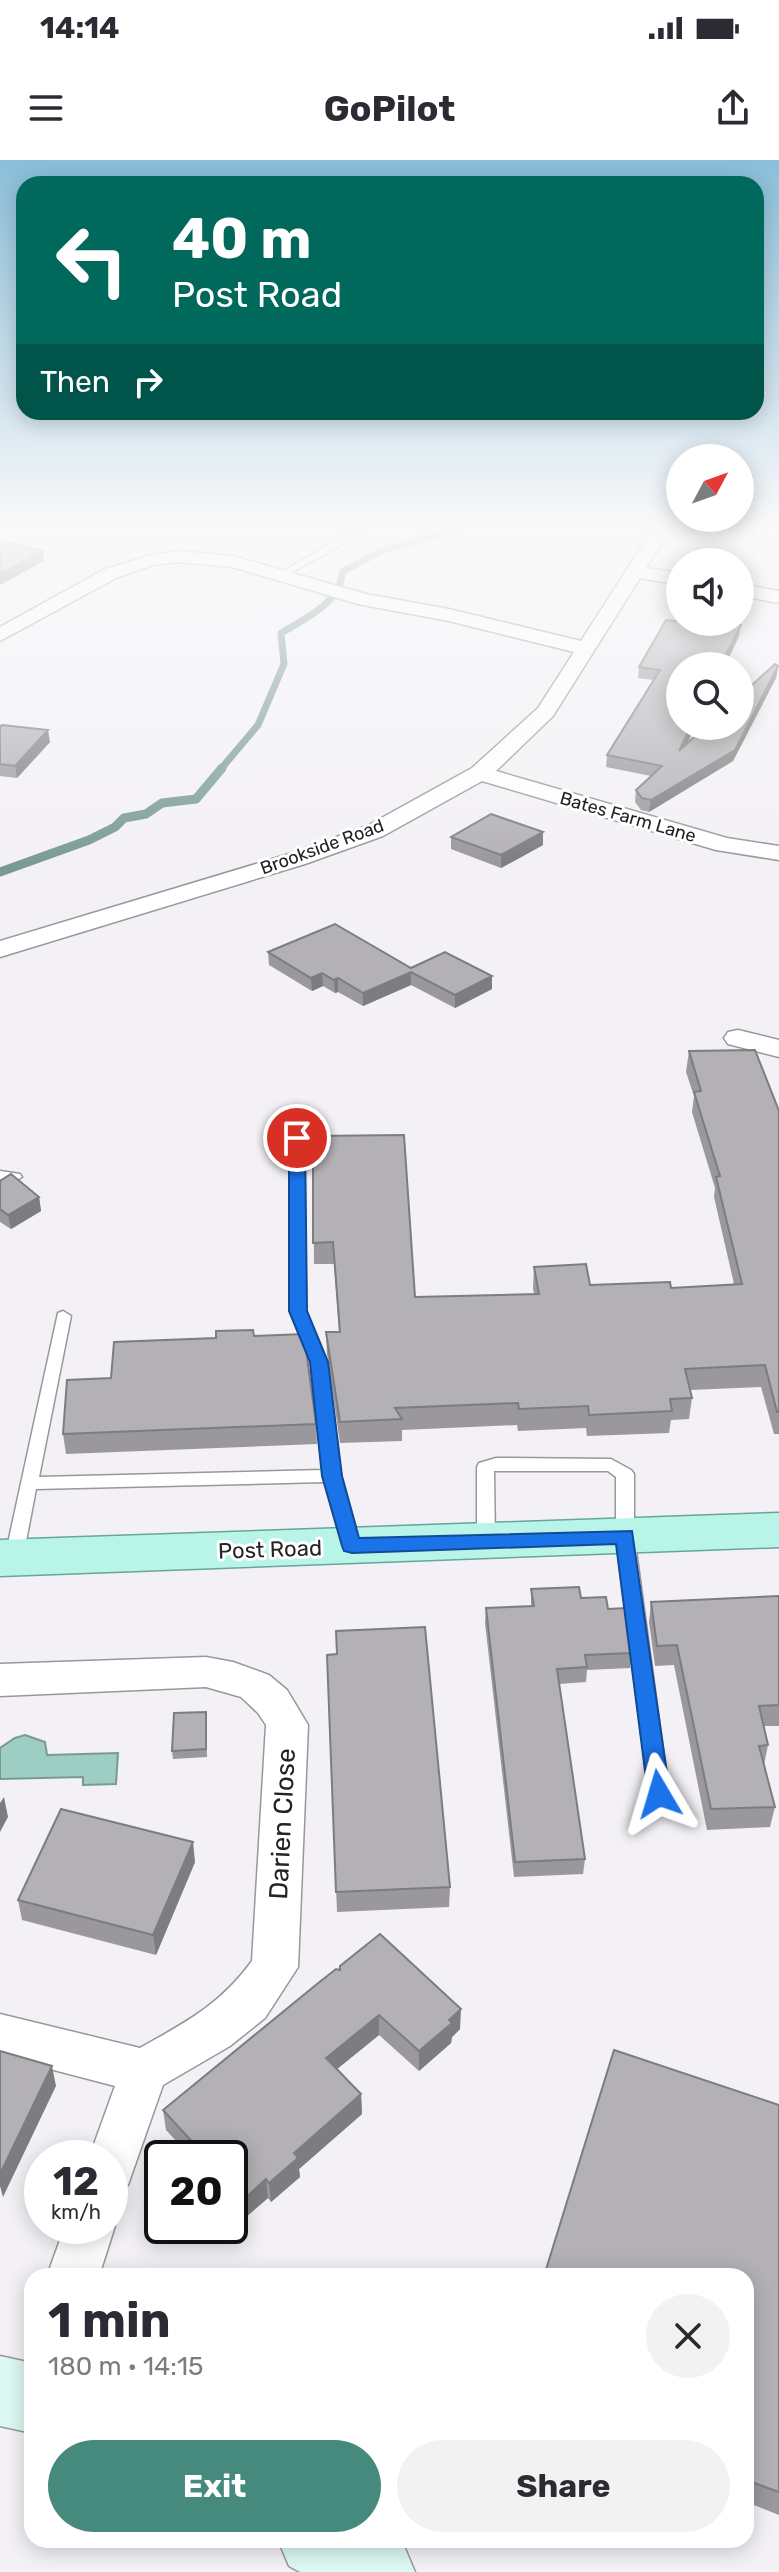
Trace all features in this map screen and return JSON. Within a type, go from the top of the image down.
[{"type":"main road","name":"Post Road","points":[[7,1558],[779,1530]]},
{"type":"street","points":[[557,642],[584,648]]},
{"type":"street","name":"Brookside Road","points":[[0,949],[297,859],[362,835],[426,805],[480,773],[546,712],[588,642]]},
{"type":"street","name":"Bates Farm Lane","points":[[480,773],[711,842],[779,853]]},
{"type":"street","points":[[738,1038],[779,1049]]},
{"type":"street","name":"Darien Close","points":[[0,1680],[206,1672],[231,1675],[256,1686],[277,1702],[287,1725],[275,1967],[249,2003],[213,2031],[144,2071]]},
{"type":"street","points":[[0,2035],[144,2071],[120,2140]]},
{"type":"street","points":[[76,2268],[84,2244]]},
{"type":"street","points":[[331,2548],[378,2572]]},
{"type":"lane","points":[[297,1138],[298,1311],[319,1362],[332,1476],[352,1546]]},
{"type":"lane","points":[[7,1558],[29,1483],[63,1316]]},
{"type":"lane","points":[[486,1541],[483,1470],[496,1464],[618,1466],[625,1474],[625,1536],[659,1794]]},
{"type":"lane","points":[[29,1483],[332,1476]]},
{"type":"shaded area","points":[[25,1735],[45,1742],[47,1755],[118,1753],[116,1784],[83,1785],[83,1777],[0,1779],[0,1748]]},
{"type":"building","points":[[654,642],[733,642],[727,652],[666,652],[666,740],[684,740],[679,751],[691,740],[740,740],[735,750],[651,800],[642,798],[636,790],[662,766],[607,755],[660,670],[639,667]]},
{"type":"building","points":[[775,664],[778,666],[754,713],[754,683]]},
{"type":"building","points":[[2,725],[48,730],[15,766],[0,764]]},
{"type":"building","points":[[491,814],[543,832],[501,855],[451,837]]},
{"type":"building","points":[[335,924],[411,968],[445,952],[492,976],[455,995],[411,972],[363,993],[338,978],[334,980],[322,973],[311,978],[268,952]]},
{"type":"building","points":[[755,1050],[779,1111],[779,1412],[765,1365],[685,1369],[692,1398],[670,1399],[672,1411],[589,1415],[588,1406],[519,1409],[518,1403],[395,1408],[402,1419],[340,1422],[326,1332],[340,1332],[333,1242],[313,1243],[313,1136],[404,1135],[415,1297],[539,1294],[534,1267],[586,1264],[590,1285],[670,1282],[671,1288],[742,1284],[716,1177],[720,1176],[694,1092],[701,1091],[689,1051]]},
{"type":"building","points":[[11,1174],[39,1197],[8,1215],[0,1209],[0,1181]]},
{"type":"building","points":[[253,1330],[254,1336],[304,1334],[316,1424],[63,1434],[67,1380],[111,1378],[114,1342],[216,1338],[216,1331]]},
{"type":"building","points":[[579,1587],[581,1598],[606,1597],[608,1609],[626,1608],[632,1653],[585,1655],[587,1667],[557,1669],[585,1859],[515,1862],[486,1608],[534,1606],[531,1589]]},
{"type":"building","points":[[779,1596],[779,1705],[759,1706],[768,1745],[759,1746],[775,1807],[711,1809],[677,1645],[657,1646],[651,1602]]},
{"type":"building","points":[[425,1627],[450,1887],[336,1892],[327,1655],[337,1654],[336,1631]]},
{"type":"building","points":[[206,1712],[206,1749],[172,1751],[174,1713]]},
{"type":"building","points":[[61,1809],[193,1842],[153,1935],[18,1900]]},
{"type":"building","points":[[380,1934],[461,2009],[449,2020],[452,2023],[419,2051],[379,2015],[326,2058],[361,2094],[294,2153],[298,2158],[269,2183],[266,2179],[248,2195],[248,2140],[190,2140],[163,2110],[317,1984],[336,1969],[340,1970],[340,1966]]},
{"type":"building","points":[[614,2050],[779,2105],[779,2492],[754,2483],[754,2268],[546,2268]]},
{"type":"building","points":[[0,2051],[52,2066],[0,2174]]},
{"type":"waterway","points":[[220,770],[258,725],[284,664],[282,642]]},
{"type":"waterway","points":[[0,872],[89,840],[115,827],[124,818],[146,814],[162,803],[196,799],[222,768]]},
{"type":"route","points":[[297,1138],[298,1311],[319,1362],[332,1476],[352,1546],[625,1536],[659,1794]]}]
